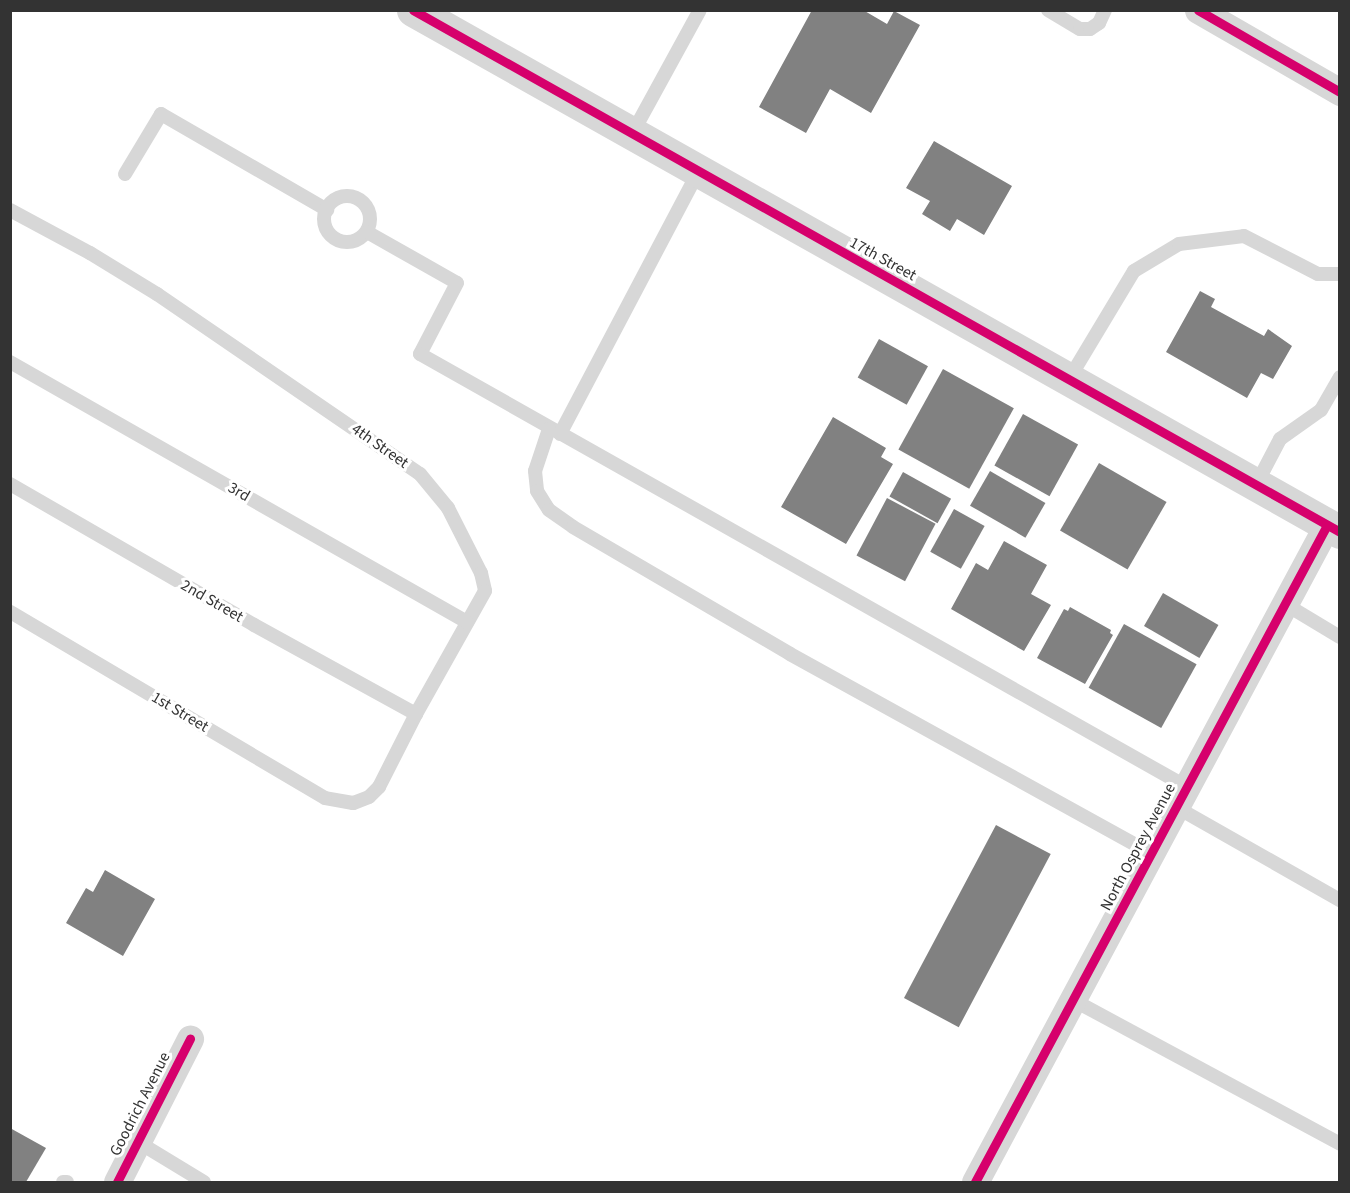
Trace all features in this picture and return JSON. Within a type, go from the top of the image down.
[{"type":"street","name":"17th Street","points":[[413,10],[1333,529]]},
{"type":"street","points":[[1198,10],[1340,92]]},
{"type":"street","name":"North Osprey Avenue","points":[[975,1182],[1285,604],[1333,529]]},
{"type":"street","name":"Goodrich Avenue","points":[[117,1182],[190,1039]]},
{"type":"lane","points":[[632,134],[699,10]]},
{"type":"lane","points":[[1048,10],[1080,29],[1090,28],[1099,23],[1105,10]]},
{"type":"lane","points":[[125,174],[161,114],[327,210]]},
{"type":"lane","points":[[698,172],[535,471],[537,490],[549,510],[573,527],[800,660],[1151,853]]},
{"type":"lane","points":[[341,197],[356,198],[362,202],[370,214],[367,232],[358,240],[351,242],[337,240],[326,229],[324,221],[327,210],[341,197]]},
{"type":"lane","name":"4th Street","points":[[10,210],[90,253],[157,294],[420,474],[448,508],[481,573],[485,591],[416,714],[379,787],[369,797],[353,803]]},
{"type":"lane","points":[[367,232],[457,283],[420,354],[1181,797],[1340,900]]},
{"type":"lane","points":[[1068,380],[1134,271],[1179,244],[1244,236],[1318,274],[1340,274]]},
{"type":"lane","name":"3rd","points":[[10,362],[317,536],[432,605],[467,622]]},
{"type":"lane","points":[[1256,485],[1280,439],[1321,410],[1340,377]]},
{"type":"lane","name":"2nd Street","points":[[10,484],[254,626],[416,714]]},
{"type":"lane","points":[[1285,604],[1340,637]]},
{"type":"lane","name":"1st Street","points":[[10,612],[325,798],[353,803]]},
{"type":"lane","points":[[1073,1000],[1340,1144]]},
{"type":"lane","points":[[138,1142],[204,1182]]},
{"type":"building","points":[[812,10],[863,10],[887,24],[894,11],[920,25],[871,113],[830,89],[806,133],[759,107]]},
{"type":"building","points":[[934,141],[1012,186],[984,235],[957,219],[950,231],[922,214],[930,201],[906,188]]},
{"type":"building","points":[[1200,291],[1215,299],[1211,307],[1264,336],[1268,329],[1292,346],[1273,379],[1261,373],[1247,398],[1166,352]]},
{"type":"building","points":[[879,339],[928,366],[907,405],[858,377]]},
{"type":"building","points":[[943,369],[1014,408],[969,489],[898,449]]},
{"type":"building","points":[[1023,414],[1078,445],[1049,496],[994,466]]},
{"type":"building","points":[[833,417],[886,448],[881,457],[893,464],[846,544],[781,507]]},
{"type":"building","points":[[1099,463],[1167,502],[1128,570],[1060,531]]},
{"type":"building","points":[[990,471],[1045,503],[1025,538],[970,506]]},
{"type":"building","points":[[903,472],[951,499],[938,523],[889,496]]},
{"type":"building","points":[[887,498],[936,524],[905,581],[856,555]]},
{"type":"building","points":[[954,509],[985,526],[961,569],[930,552]]},
{"type":"building","points":[[1004,541],[1047,565],[1031,594],[1051,605],[1024,651],[951,609],[976,563],[988,570]]},
{"type":"building","points":[[1163,593],[1218,625],[1199,658],[1144,626]]},
{"type":"building","points":[[1070,607],[1111,630],[1110,633],[1113,635],[1085,684],[1037,658],[1064,609],[1068,611]]},
{"type":"building","points":[[1124,624],[1197,664],[1161,728],[1089,688]]},
{"type":"building","points":[[996,825],[1051,854],[959,1027],[904,998]]},
{"type":"building","points":[[105,870],[155,899],[123,956],[66,923],[86,888],[93,892]]},
{"type":"building","points":[[10,1128],[46,1148],[26,1182],[10,1182]]},
{"type":"cycle path","points":[[413,10],[1340,532]]},
{"type":"cycle path","points":[[1198,10],[1340,92]]},
{"type":"cycle path","points":[[975,1182],[1327,525]]},
{"type":"cycle path","points":[[117,1182],[190,1039]]}]
